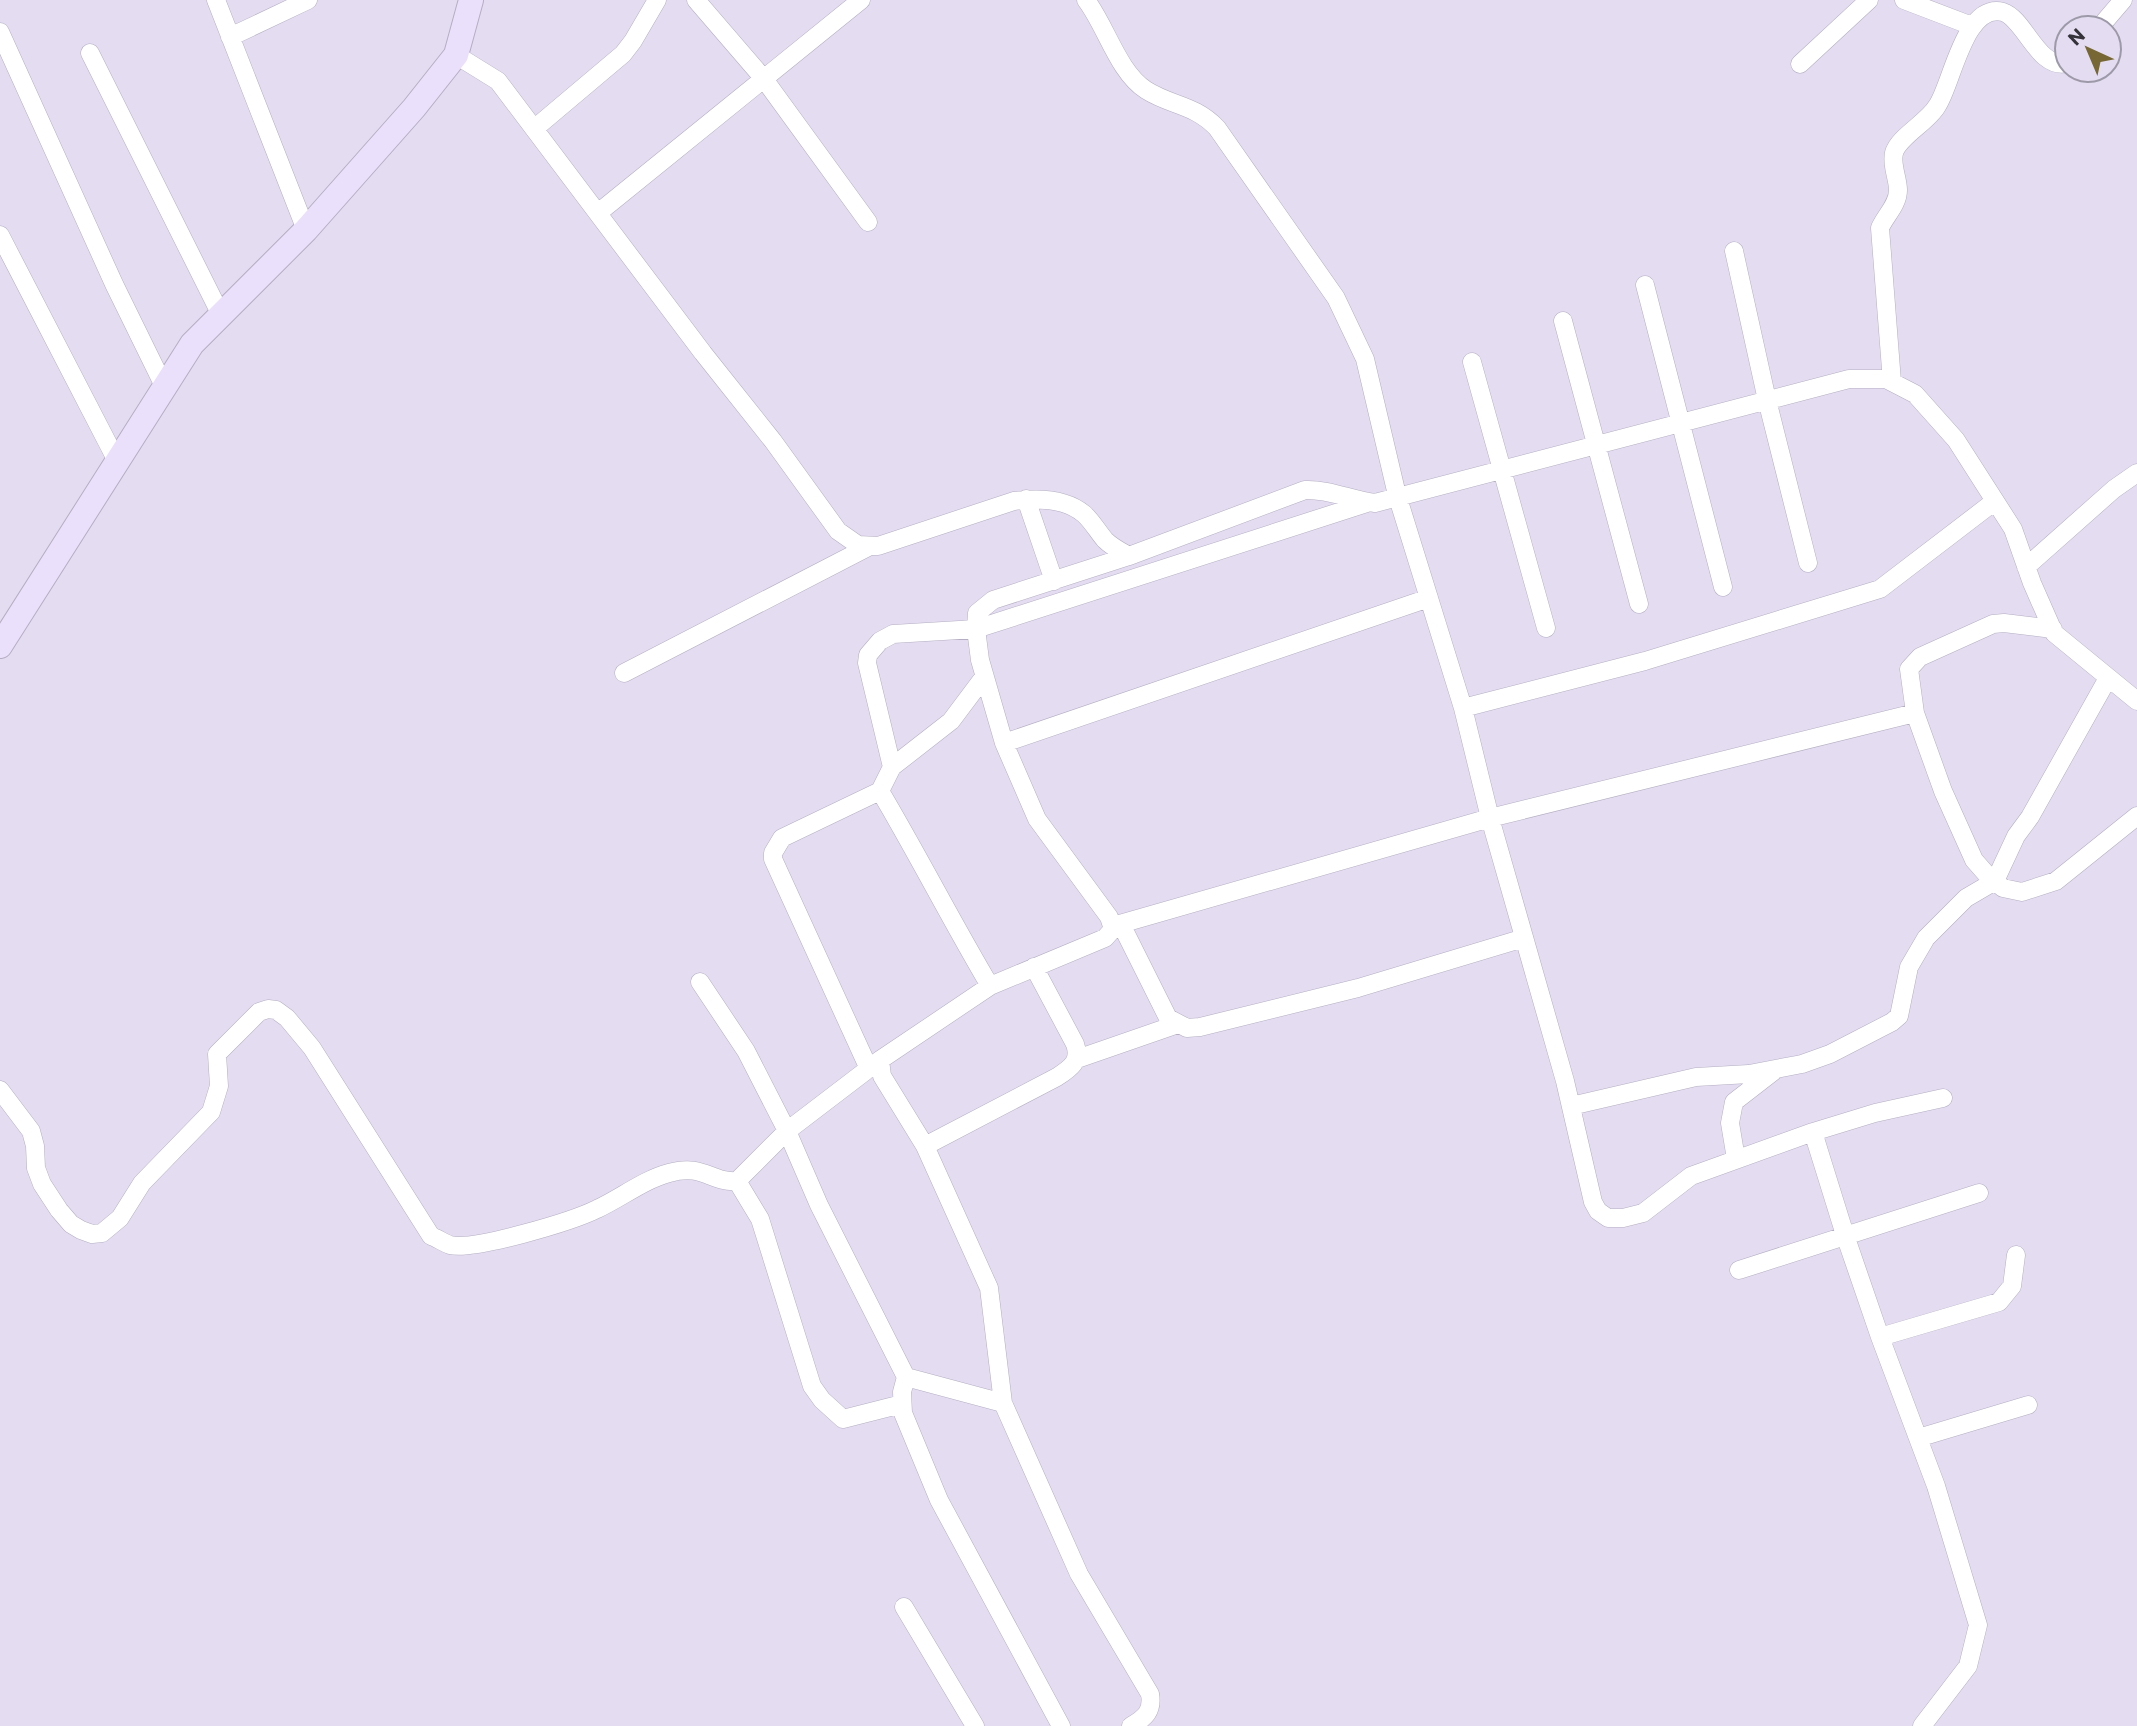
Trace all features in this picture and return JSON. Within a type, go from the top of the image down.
[{"type":"main road","points":[[0,646],[192,344],[306,230],[414,108],[456,55],[471,0]]},
{"type":"street","points":[[216,0],[306,230]]},
{"type":"street","points":[[230,37],[308,0]]},
{"type":"street","points":[[534,129],[623,54],[657,0]]},
{"type":"street","points":[[696,0],[764,79],[868,222]]},
{"type":"street","points":[[598,213],[861,0]]},
{"type":"street","points":[[1086,0],[1133,78],[1147,91],[1196,111],[1217,128],[1336,298],[1365,359],[1397,495],[1463,708],[1489,818],[1571,1106],[1593,1202],[1598,1211],[1608,1218],[1623,1218],[1643,1213],[1691,1175],[1875,1113],[1944,1098]]},
{"type":"street","points":[[1800,64],[1869,0]]},
{"type":"street","points":[[1904,0],[1972,26]]},
{"type":"street","points":[[2111,14],[2123,0]]},
{"type":"street","points":[[1892,382],[1880,228],[1895,204],[1898,191],[1894,154],[1897,146],[1938,106],[1964,38],[1982,17],[1995,11],[2007,14],[2046,57],[2053,60]]},
{"type":"street","points":[[0,32],[114,284],[165,388]]},
{"type":"street","points":[[90,53],[221,315]]},
{"type":"street","points":[[456,55],[498,81],[773,441],[838,531],[858,545],[877,546],[1014,501],[1055,501],[1070,505],[1085,515],[1106,542],[1129,556]]},
{"type":"street","points":[[0,235],[118,463]]},
{"type":"street","points":[[1734,251],[1767,400],[1808,563]]},
{"type":"street","points":[[1645,285],[1723,587]]},
{"type":"street","points":[[1563,321],[1639,604]]},
{"type":"street","points":[[1472,362],[1546,628]]},
{"type":"street","points":[[1524,937],[1358,988],[1200,1027],[1187,1028],[1178,1024],[1168,1018],[1117,925],[1037,819],[1004,743],[984,677],[976,629],[977,613],[993,600],[1129,556],[1305,489],[1320,489],[1375,503],[1397,495],[1849,379],[1886,379],[1915,394],[1956,440],[2013,530],[2054,632],[2137,701]]},
{"type":"street","points":[[2026,567],[2114,489],[2137,474]]},
{"type":"street","points":[[1026,499],[1054,581]]},
{"type":"street","points":[[1463,708],[1645,661],[1880,589],[1995,501]]},
{"type":"street","points":[[891,767],[867,663],[869,655],[880,641],[893,634],[976,629],[1369,502]]},
{"type":"street","points":[[624,673],[870,546]]},
{"type":"street","points":[[1004,743],[1429,597]]},
{"type":"street","points":[[2053,629],[1993,624],[1920,656],[1909,669],[1915,713],[1943,791],[1974,860],[1995,881],[2004,887],[2022,892],[2056,881],[2137,816]]},
{"type":"street","points":[[984,677],[951,721],[891,767],[880,791],[782,838],[773,853],[773,859],[875,1064],[925,1146],[989,1288],[1003,1403],[1079,1574],[1150,1694],[1149,1712],[1131,1726]]},
{"type":"street","points":[[1571,1106],[1696,1077],[1749,1074],[1802,1064],[1830,1054],[1892,1022],[1899,1016],[1909,967],[1926,938],[1966,898],[1995,881],[2016,836],[2030,817],[2109,678]]},
{"type":"street","points":[[0,1090],[31,1131],[41,1184],[71,1224],[92,1234],[102,1233],[111,1228],[142,1183],[211,1112],[219,1086],[217,1054],[252,1016],[268,1009],[275,1010],[287,1018],[312,1048],[430,1236],[450,1245],[466,1245],[511,1236],[595,1210],[668,1173],[698,1169],[728,1182],[737,1181],[787,1130],[875,1064],[990,986],[1105,938],[1117,925],[1489,818],[1915,713]]},
{"type":"street","points":[[880,791],[990,986]]},
{"type":"street","points":[[925,1146],[1057,1077],[1070,1069],[1077,1059],[1075,1044],[1034,967]]},
{"type":"street","points":[[700,982],[746,1051],[787,1130],[819,1205],[905,1377],[903,1413],[939,1500],[1061,1726]]},
{"type":"street","points":[[1077,1059],[1178,1024]]},
{"type":"street","points":[[1736,1159],[1730,1123],[1734,1102],[1780,1067]]},
{"type":"street","points":[[1814,1132],[1845,1236],[1936,1486],[1978,1625],[1968,1666],[1922,1726]]},
{"type":"street","points":[[737,1181],[760,1219],[812,1385],[822,1400],[843,1419],[902,1404]]},
{"type":"street","points":[[1739,1270],[1979,1193]]},
{"type":"street","points":[[1880,1337],[1999,1302],[2011,1286],[2016,1255]]},
{"type":"street","points":[[905,1377],[1003,1403]]},
{"type":"street","points":[[1918,1438],[2028,1405]]},
{"type":"street","points":[[904,1607],[975,1726]]}]
